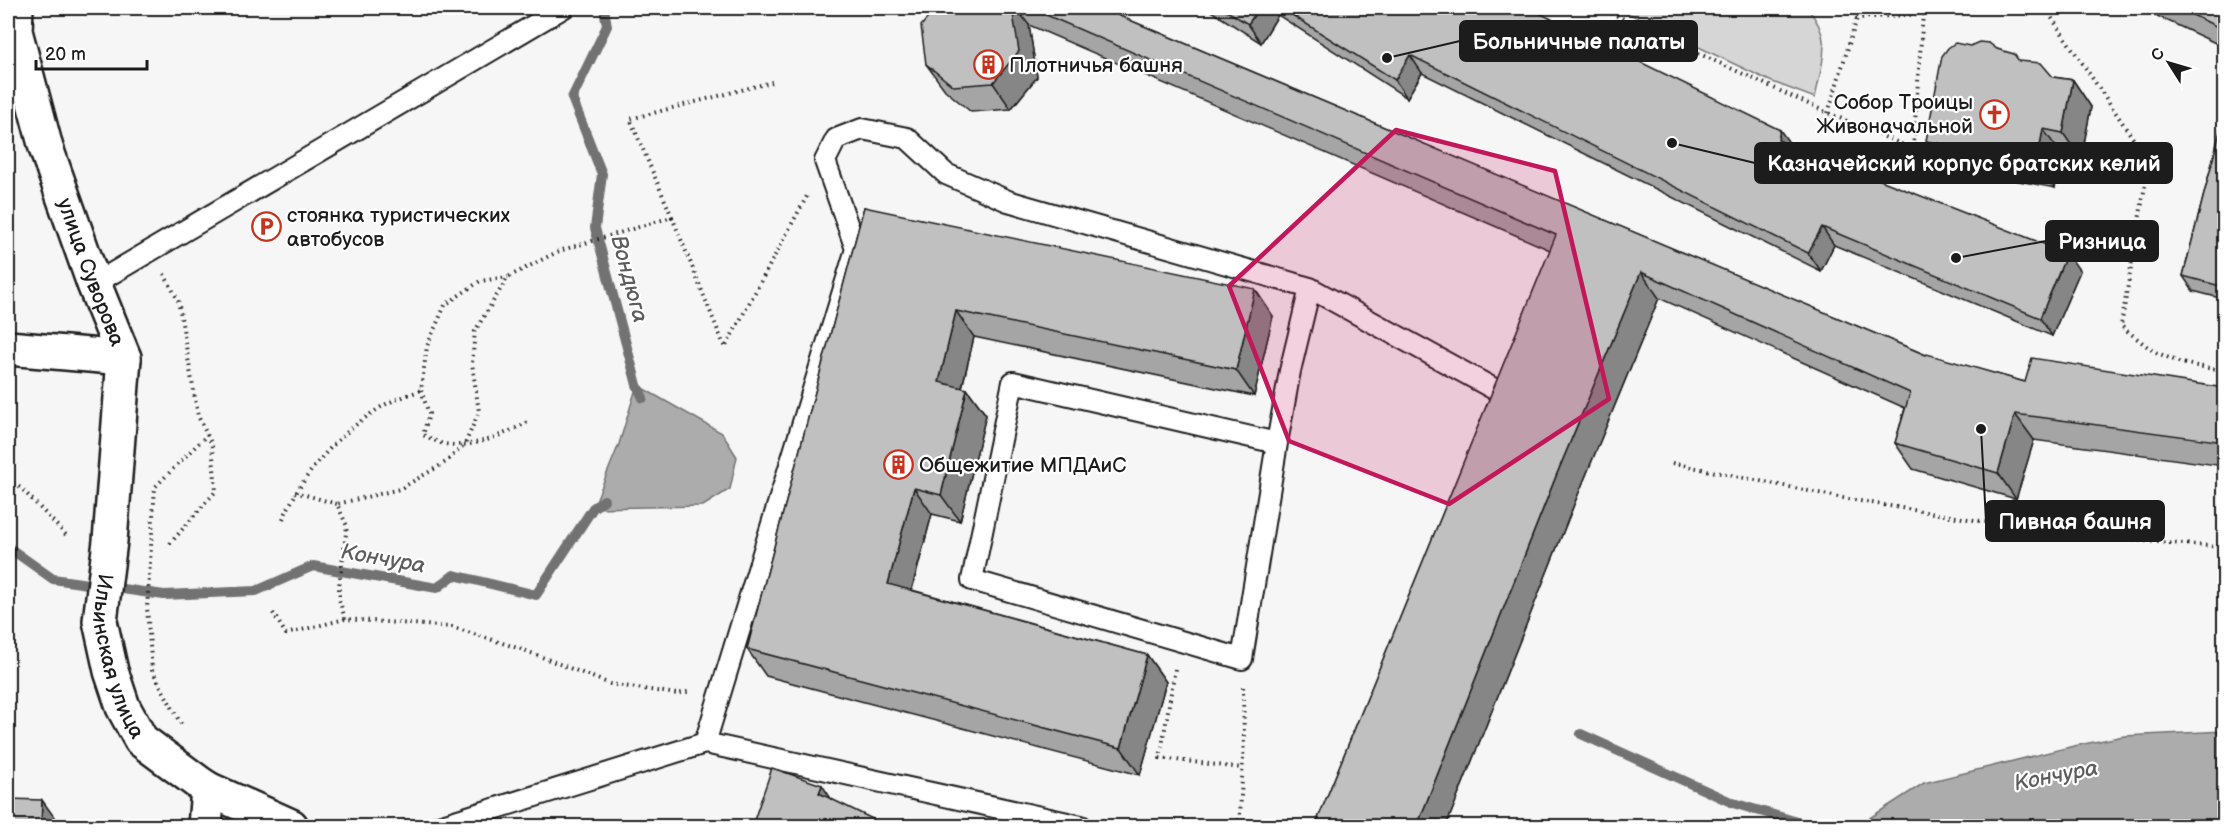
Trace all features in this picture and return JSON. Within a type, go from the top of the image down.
[{"type":"main road","name":"улица Суворова","points":[[16,8],[15,31],[46,148],[94,284],[124,358],[110,541]]},
{"type":"main road","points":[[8,348],[124,358]]},
{"type":"main road","name":"Ильинская улица","points":[[110,541],[100,621],[111,671],[123,707],[141,740],[208,789],[291,826]]},
{"type":"main road","points":[[205,826],[208,789]]},
{"type":"lane","points":[[94,284],[563,8]]},
{"type":"lane","points":[[705,743],[856,249],[825,161],[836,139],[862,129],[907,138],[946,174],[1008,201],[1311,288],[1496,390]]},
{"type":"lane","points":[[1277,443],[1013,382],[972,580],[1242,659],[1290,371],[1311,288]]},
{"type":"lane","points":[[439,826],[705,743],[1081,826]]},
{"type":"path","points":[[1600,8],[1828,113],[1913,149],[1946,155]]},
{"type":"path","points":[[1848,8],[1857,18]]},
{"type":"path","points":[[1857,18],[1923,14],[1960,8]]},
{"type":"path","points":[[2045,8],[2149,162],[2121,326],[2154,351],[2181,363],[2224,370]]},
{"type":"path","points":[[1913,149],[1923,14]]},
{"type":"path","points":[[1828,113],[1857,18]]},
{"type":"path","points":[[772,82],[630,118],[726,348],[825,161]]},
{"type":"path","points":[[530,421],[503,436],[465,444],[444,444],[423,435],[429,414],[421,390],[427,345],[445,305],[480,281],[508,277],[568,249],[672,217]]},
{"type":"path","points":[[151,250],[178,300],[198,416],[212,445],[216,490],[167,547]]},
{"type":"path","points":[[295,492],[338,504],[400,489],[446,462],[465,444],[479,412],[472,363],[475,331],[508,277]]},
{"type":"path","points":[[283,519],[295,492],[330,446],[380,408],[421,390]]},
{"type":"path","points":[[183,728],[152,670],[147,608],[155,487],[207,435]]},
{"type":"path","points":[[1672,463],[1848,499],[2064,535],[2224,547]]},
{"type":"path","points":[[8,481],[21,488],[66,535]]},
{"type":"path","points":[[338,504],[346,526],[339,586],[339,599],[345,619]]},
{"type":"path","points":[[273,612],[286,634],[345,619],[452,627],[524,650],[610,684],[677,694],[722,687]]},
{"type":"path","points":[[1180,641],[1160,758],[1242,768]]},
{"type":"path","points":[[1237,826],[1244,739],[1242,659]]},
{"type":"highlighted area","points":[[1396,130],[1555,171],[1609,399],[1449,504],[1289,441],[1229,286]]},
{"type":"shaded area","points":[[1617,8],[1807,8],[1821,30],[1824,51],[1815,98],[1770,81]]},
{"type":"water","points":[[637,385],[722,433],[737,457],[730,489],[703,506],[593,508],[619,444]]},
{"type":"water","points":[[2224,731],[2224,826],[1857,826],[1924,783],[2124,736]]},
{"type":"building","points":[[936,8],[1012,8],[1019,51],[993,83],[953,86],[926,64],[921,26]]},
{"type":"building","points":[[1030,8],[1101,8],[1926,355],[2025,382],[2032,358],[2224,388],[2224,442],[2015,414],[1998,473],[1895,443],[1910,393],[1641,272],[1556,476],[1417,826],[1315,826],[1556,235]]},
{"type":"building","points":[[1222,8],[1259,8],[1248,24]]},
{"type":"building","points":[[1281,8],[1529,8],[1780,130],[1778,140],[2067,253],[2040,318],[1822,227],[1808,253],[1410,55],[1395,80]]},
{"type":"building","points":[[2178,8],[2224,8],[2224,30]]},
{"type":"building","points":[[1979,42],[1989,43],[1997,49],[2014,54],[2019,61],[2041,63],[2053,77],[2073,80],[2063,133],[2043,129],[2037,162],[1926,141],[1942,56],[1955,43],[1970,46]]},
{"type":"building","points":[[2224,116],[2224,287],[2183,276]]},
{"type":"building","name":"Общежитие МПДАиС","points":[[864,207],[1255,289],[1236,370],[956,311],[939,382],[967,389],[941,495],[914,488],[888,584],[1147,655],[1121,748],[747,649]]},
{"type":"building","points":[[772,768],[822,785],[819,793],[887,826],[752,826]]},
{"type":"building","points":[[8,799],[42,800],[41,826],[8,826]]},
{"type":"waterway","name":"Вондюга","points":[[604,8],[607,26],[572,98],[602,174],[595,228],[637,385],[643,398]]},
{"type":"waterway","name":"Кончура","points":[[8,547],[53,579],[164,595],[256,591],[313,566],[437,588],[454,575],[536,595],[593,508],[604,500]]},
{"type":"waterway","name":"Кончура","points":[[1581,734],[1733,803],[1811,826]]},
{"type":"place","name":"Больничные палаты","points":[[1387,58]]},
{"type":"place","name":"Плотничья башня","points":[[988,65]]},
{"type":"place","name":"Собор Троицы Живоначальной","points":[[1994,114]]},
{"type":"place","name":"Казначейский корпус братских келий","points":[[1672,143]]},
{"type":"place","name":"стоянка туристических автобусов","points":[[266,227]]},
{"type":"place","name":"Ризница","points":[[1956,258]]},
{"type":"place","name":"Пивная башня","points":[[1981,429]]},
{"type":"place","name":"Общежитие МПДАиС","points":[[898,465]]}]
